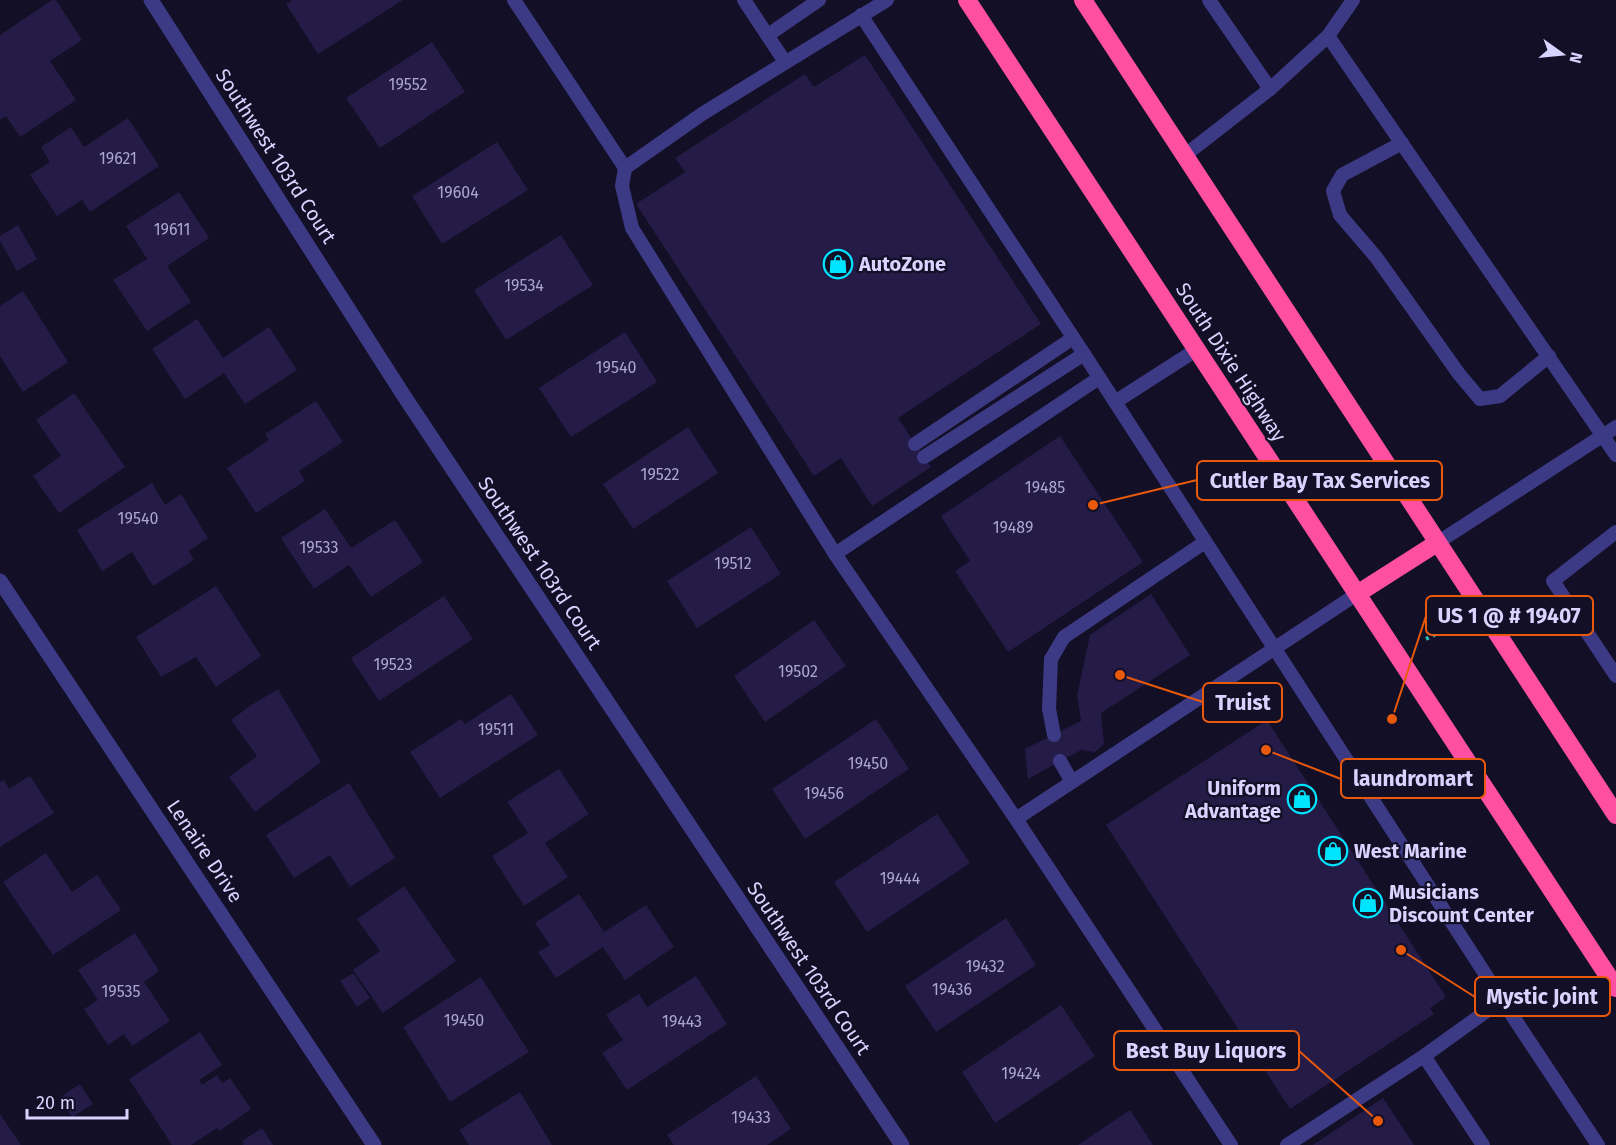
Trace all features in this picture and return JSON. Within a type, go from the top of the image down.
[{"type":"highway","name":"South Dixie Highway","points":[[967,0],[1616,988]]},
{"type":"highway","points":[[1083,0],[1616,815]]},
{"type":"highway","points":[[1357,594],[1437,543]]},
{"type":"street","name":"Southwest 103rd Court","points":[[151,0],[411,406],[902,1145]]},
{"type":"street","name":"Lenaire Drive","points":[[0,581],[374,1145]]},
{"type":"lane","points":[[514,0],[625,168],[622,186],[632,228],[835,554],[1016,819],[1231,1145]]},
{"type":"lane","points":[[744,0],[785,62]]},
{"type":"lane","points":[[768,35],[819,0]]},
{"type":"lane","points":[[625,168],[702,114],[887,0]]},
{"type":"lane","points":[[1209,0],[1270,89]]},
{"type":"lane","points":[[1184,156],[1270,89],[1328,36],[1353,0]]},
{"type":"lane","points":[[861,15],[1598,1145]]},
{"type":"lane","points":[[1328,36],[1616,455]]},
{"type":"lane","points":[[1402,143],[1342,175],[1333,191],[1340,215],[1376,257],[1459,374],[1480,399],[1500,396],[1549,356]]},
{"type":"lane","points":[[915,444],[1073,338]]},
{"type":"lane","points":[[1114,402],[1196,350]]},
{"type":"lane","points":[[924,457],[1084,354]]},
{"type":"lane","points":[[835,554],[1099,378]]},
{"type":"lane","points":[[1437,543],[1616,427]]},
{"type":"lane","points":[[1616,532],[1553,580],[1616,676]]},
{"type":"lane","points":[[1054,735],[1050,709],[1051,659],[1064,637],[1205,542]]},
{"type":"lane","points":[[1016,819],[1357,594]]},
{"type":"lane","points":[[1060,761],[1072,782]]},
{"type":"lane","points":[[1287,1145],[1424,1056],[1502,1000]]},
{"type":"lane","points":[[1424,1056],[1483,1145]]},
{"type":"path","points":[[1426,639],[1438,633]]},
{"type":"building","points":[[52,0],[56,0],[82,40],[50,61],[76,100],[20,137],[6,116],[0,120],[0,35]]},
{"type":"building","points":[[292,0],[403,0],[318,54],[286,4]]},
{"type":"building","points":[[432,42],[465,92],[380,148],[346,98]]},
{"type":"building","name":"AutoZone","points":[[865,55],[1041,324],[898,418],[931,467],[872,506],[841,458],[814,476],[636,204],[685,172],[675,158],[805,74],[814,87]]},
{"type":"building","points":[[128,118],[159,166],[90,212],[82,200],[57,216],[30,175],[50,162],[41,147],[71,127],[84,147]]},
{"type":"building","points":[[497,142],[528,190],[442,244],[412,196]]},
{"type":"building","points":[[179,192],[209,238],[167,266],[191,302],[147,331],[113,280],[147,259],[126,226]]},
{"type":"building","points":[[18,225],[37,259],[17,271],[0,241],[0,236]]},
{"type":"building","points":[[561,235],[593,285],[506,340],[474,290]]},
{"type":"building","points":[[23,291],[68,362],[23,392],[0,356],[0,306]]},
{"type":"building","points":[[197,319],[223,358],[269,327],[297,370],[245,404],[224,373],[185,399],[152,349]]},
{"type":"building","points":[[625,332],[657,382],[571,437],[539,388]]},
{"type":"building","points":[[74,393],[125,467],[59,513],[33,476],[61,456],[36,420]]},
{"type":"building","points":[[316,401],[343,442],[299,471],[305,481],[256,513],[227,468],[269,440],[265,434]]},
{"type":"building","points":[[688,427],[718,473],[633,529],[603,484]]},
{"type":"building","points":[[1060,436],[1143,562],[1008,652],[955,571],[970,561],[941,516]]},
{"type":"building","points":[[152,483],[165,505],[181,494],[208,538],[189,551],[194,560],[153,586],[132,552],[102,571],[77,530]]},
{"type":"building","points":[[325,509],[351,548],[395,520],[423,562],[371,597],[349,565],[314,589],[281,538]]},
{"type":"building","points":[[751,527],[781,574],[697,628],[667,581]]},
{"type":"building","points":[[216,586],[261,656],[216,687],[196,657],[161,677],[136,637]]},
{"type":"building","points":[[1151,594],[1190,655],[1101,713],[1104,744],[1095,752],[1081,750],[1028,779],[1025,749],[1081,721],[1077,695],[1090,635]]},
{"type":"building","points":[[444,596],[473,639],[379,701],[351,658]]},
{"type":"building","points":[[814,620],[846,666],[765,722],[734,676]]},
{"type":"building","points":[[278,689],[321,762],[255,812],[229,777],[257,756],[231,720]]},
{"type":"building","points":[[511,694],[538,735],[440,798],[410,752],[461,719],[465,724]]},
{"type":"building","points":[[876,719],[909,769],[805,839],[772,789]]},
{"type":"building","points":[[1267,720],[1446,997],[1430,1008],[1434,1014],[1290,1109],[1106,825]]},
{"type":"building","points":[[559,769],[589,814],[545,843],[568,877],[524,906],[492,856],[528,833],[507,802]]},
{"type":"building","points":[[30,776],[54,813],[0,847],[0,782],[4,780],[9,789]]},
{"type":"building","points":[[349,783],[395,858],[350,887],[330,855],[294,878],[266,835]]},
{"type":"building","points":[[937,814],[970,863],[867,932],[834,882]]},
{"type":"building","points":[[46,853],[72,892],[97,875],[121,910],[53,955],[3,882]]},
{"type":"building","points":[[404,886],[456,961],[383,1013],[353,970],[380,951],[357,919]]},
{"type":"building","points":[[579,894],[604,932],[646,905],[674,947],[625,980],[603,947],[556,978],[538,952],[550,945],[535,923]]},
{"type":"building","points":[[1006,918],[1036,965],[936,1032],[905,986]]},
{"type":"building","points":[[135,933],[159,971],[144,982],[170,1021],[132,1046],[124,1034],[108,1045],[84,1009],[98,1000],[78,970]]},
{"type":"building","points":[[353,973],[370,998],[357,1007],[340,981]]},
{"type":"building","points":[[696,976],[727,1024],[627,1090],[602,1053],[623,1040],[606,1015],[639,994],[647,1007]]},
{"type":"building","points":[[481,977],[529,1052],[450,1102],[403,1027]]},
{"type":"building","points":[[1061,1005],[1095,1056],[995,1123],[962,1072]]},
{"type":"building","points":[[200,1032],[222,1065],[199,1080],[202,1085],[217,1075],[222,1083],[230,1078],[251,1109],[219,1131],[217,1128],[191,1145],[172,1145],[129,1079]]},
{"type":"building","points":[[756,1076],[791,1129],[767,1145],[674,1145],[667,1135]]},
{"type":"building","points":[[80,1084],[93,1104],[72,1117],[59,1098]]},
{"type":"building","points":[[520,1092],[552,1145],[469,1145],[459,1130]]},
{"type":"building","points":[[1383,1098],[1414,1145],[1313,1145]]},
{"type":"building","points":[[1130,1110],[1153,1145],[1078,1145]]},
{"type":"building","points":[[0,1114],[21,1145],[0,1145]]},
{"type":"building","points":[[262,1128],[273,1145],[242,1145],[244,1144],[242,1141]]},
{"type":"place","name":"AutoZone","points":[[838,264]]},
{"type":"place","name":"Cutler Bay Tax Services","points":[[1093,505]]},
{"type":"place","name":"Truist","points":[[1120,675]]},
{"type":"place","name":"US 1 @ # 19407","points":[[1392,719]]},
{"type":"place","name":"laundromart","points":[[1266,750]]},
{"type":"place","name":"Uniform Advantage","points":[[1302,799]]},
{"type":"place","name":"West Marine","points":[[1333,851]]},
{"type":"place","name":"Musicians Discount Center","points":[[1368,903]]},
{"type":"place","name":"Mystic Joint","points":[[1401,950]]},
{"type":"place","name":"Best Buy Liquors","points":[[1378,1121]]}]
